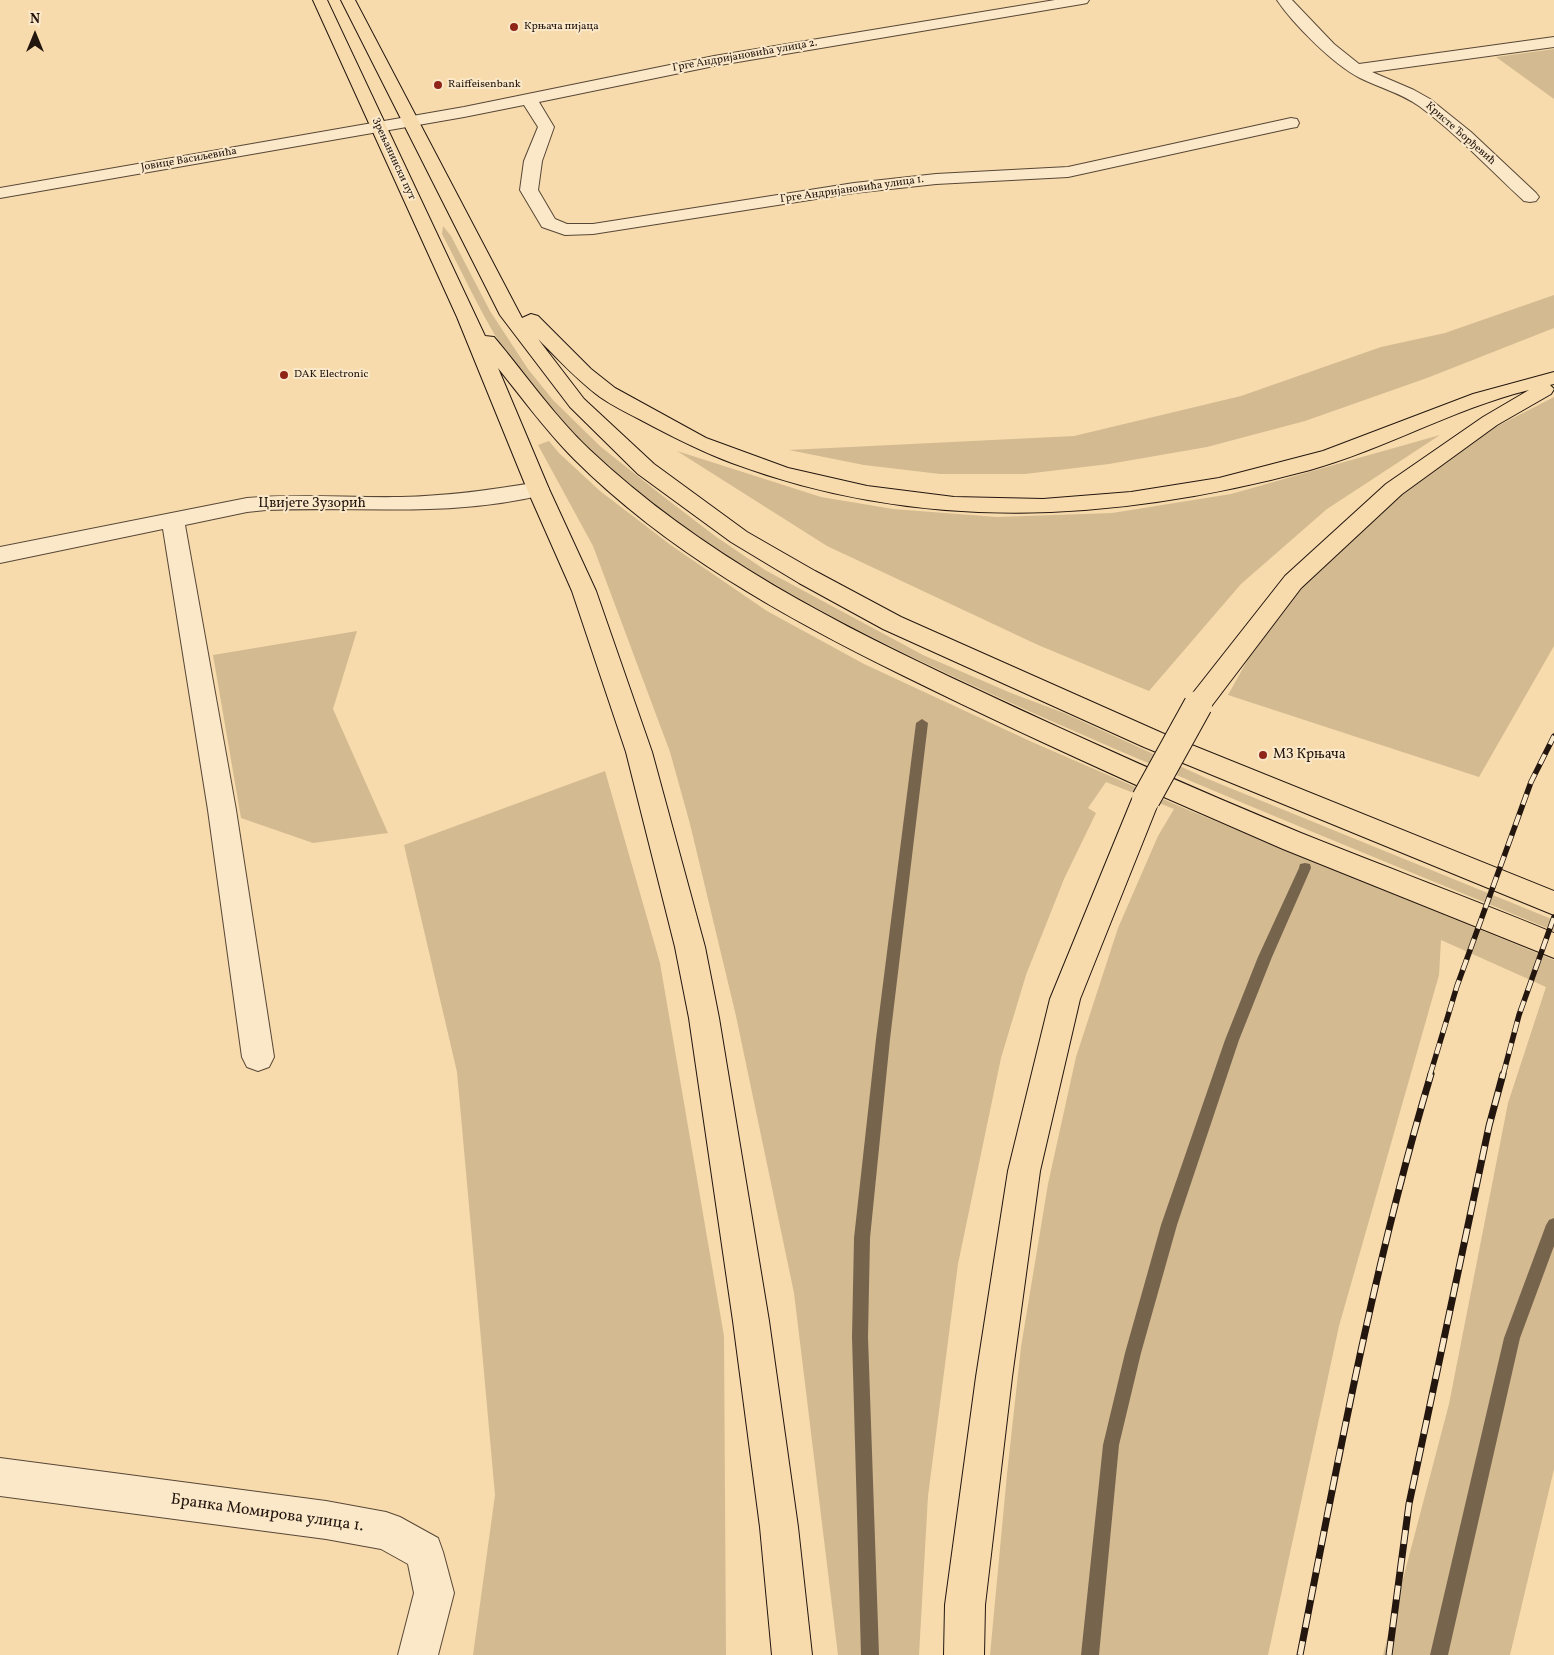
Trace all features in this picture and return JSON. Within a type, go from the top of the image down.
[{"type":"main road","name":"Зрењанински пут","points":[[320,0],[467,317]]},
{"type":"main road","points":[[348,0],[510,315],[576,403],[646,469],[739,537],[770,556],[892,622],[1153,740],[1554,903]]},
{"type":"main road","points":[[495,286],[579,369],[617,400],[680,434],[714,450],[765,469],[831,488],[902,500],[1007,507],[1114,503],[1173,494],[1305,464],[1378,439],[1506,390],[1554,378]]},
{"type":"main road","points":[[467,317],[538,488],[584,591],[629,719],[690,947],[706,1028],[751,1321],[779,1527],[792,1655]]},
{"type":"main road","points":[[467,317],[553,426],[582,456],[618,488],[713,560],[755,586],[903,666],[1044,732],[1292,840],[1554,946]]},
{"type":"main road","points":[[964,1655],[965,1605],[994,1377],[1024,1171],[1065,999],[1146,799],[1198,705],[1293,582],[1394,489],[1490,422],[1554,384]]},
{"type":"street","name":"Грге Андријановића улица 2.","points":[[410,121],[529,99],[723,59],[1082,0]]},
{"type":"street","name":"Кристе Ђорђевић","points":[[1284,0],[1326,44],[1357,70],[1378,82],[1422,101],[1444,117],[1530,197]]},
{"type":"street","points":[[1357,70],[1554,42]]},
{"type":"street","name":"Грге Андријановића улица 1.","points":[[529,99],[546,127],[533,161],[530,190],[548,223],[565,230],[621,225],[854,188],[936,179],[1068,172],[1291,123]]},
{"type":"street","name":"Јовице Васиљевића","points":[[0,193],[410,121]]},
{"type":"street","name":"Цвијете Зузорић","points":[[0,555],[262,503],[436,503],[538,488]]},
{"type":"street","points":[[173,520],[222,810],[258,1057]]},
{"type":"street","name":"Бранка Момирова улица 1.","points":[[0,1477],[326,1520],[386,1531],[424,1552],[434,1593],[418,1655]]},
{"type":"shaded area","points":[[1554,49],[1554,99],[1496,57]]},
{"type":"shaded area","points":[[443,226],[451,236],[490,311],[528,369],[553,400],[601,447],[715,536],[765,570],[923,655],[1011,693],[1064,713],[1208,779],[1554,920],[1554,931],[1175,774],[985,691],[856,629],[793,595],[732,558],[674,518],[619,475],[567,426],[540,396],[514,364],[491,329],[442,234]]},
{"type":"shaded area","points":[[1554,295],[1554,328],[1427,378],[1305,421],[1207,447],[1109,464],[1025,474],[940,474],[864,465],[789,450],[1074,436],[1241,396],[1381,347],[1445,333]]},
{"type":"shaded area","points":[[1554,397],[1554,646],[1479,777],[1228,695],[1289,586],[1385,501],[1486,432]]},
{"type":"shaded area","points":[[1440,435],[1327,509],[1241,584],[1149,691],[1038,645],[827,546],[677,451],[821,497],[893,509],[997,517],[1112,513],[1231,494]]},
{"type":"shaded area","points":[[549,441],[559,453],[600,491],[672,546],[767,611],[864,664],[1032,742],[1186,809],[1554,960],[1554,1469],[1510,1655],[1383,1655],[1449,1404],[1508,1103],[1546,987],[1441,940],[1439,975],[1339,1326],[1268,1655],[990,1655],[1021,1347],[1048,1184],[1076,1057],[1118,928],[1158,836],[1174,809],[1106,782],[1088,808],[1096,813],[1064,879],[1026,975],[1001,1058],[958,1264],[928,1496],[919,1655],[838,1655],[794,1293],[736,1016],[690,824],[670,752],[593,546],[538,445]]},
{"type":"shaded area","points":[[357,631],[333,709],[388,833],[313,843],[241,818],[213,655]]},
{"type":"shaded area","points":[[605,771],[660,963],[724,1336],[726,1655],[473,1655],[495,1495],[457,1072],[404,845]]},
{"type":"waterway","points":[[870,1655],[860,1337],[862,1238],[883,1039],[922,723]]},
{"type":"waterway","points":[[1090,1655],[1111,1445],[1133,1353],[1169,1225],[1232,1040],[1265,957],[1305,868]]},
{"type":"waterway","points":[[1439,1655],[1512,1338],[1554,1225]]},
{"type":"railway","points":[[1430,1075],[1457,986],[1531,782],[1554,736]]},
{"type":"railway","points":[[1503,1075],[1519,1015],[1554,917]]},
{"type":"railway","points":[[1300,1655],[1358,1363],[1392,1218],[1431,1074]]},
{"type":"railway","points":[[1389,1655],[1409,1504],[1489,1126],[1503,1074]]},
{"type":"place","name":"Крњача пијаца","points":[[514,27]]},
{"type":"place","name":"Raiffeisenbank","points":[[438,85]]},
{"type":"place","name":"DAK Electronic","points":[[284,375]]},
{"type":"place","name":"МЗ Крњача","points":[[1263,755]]}]
